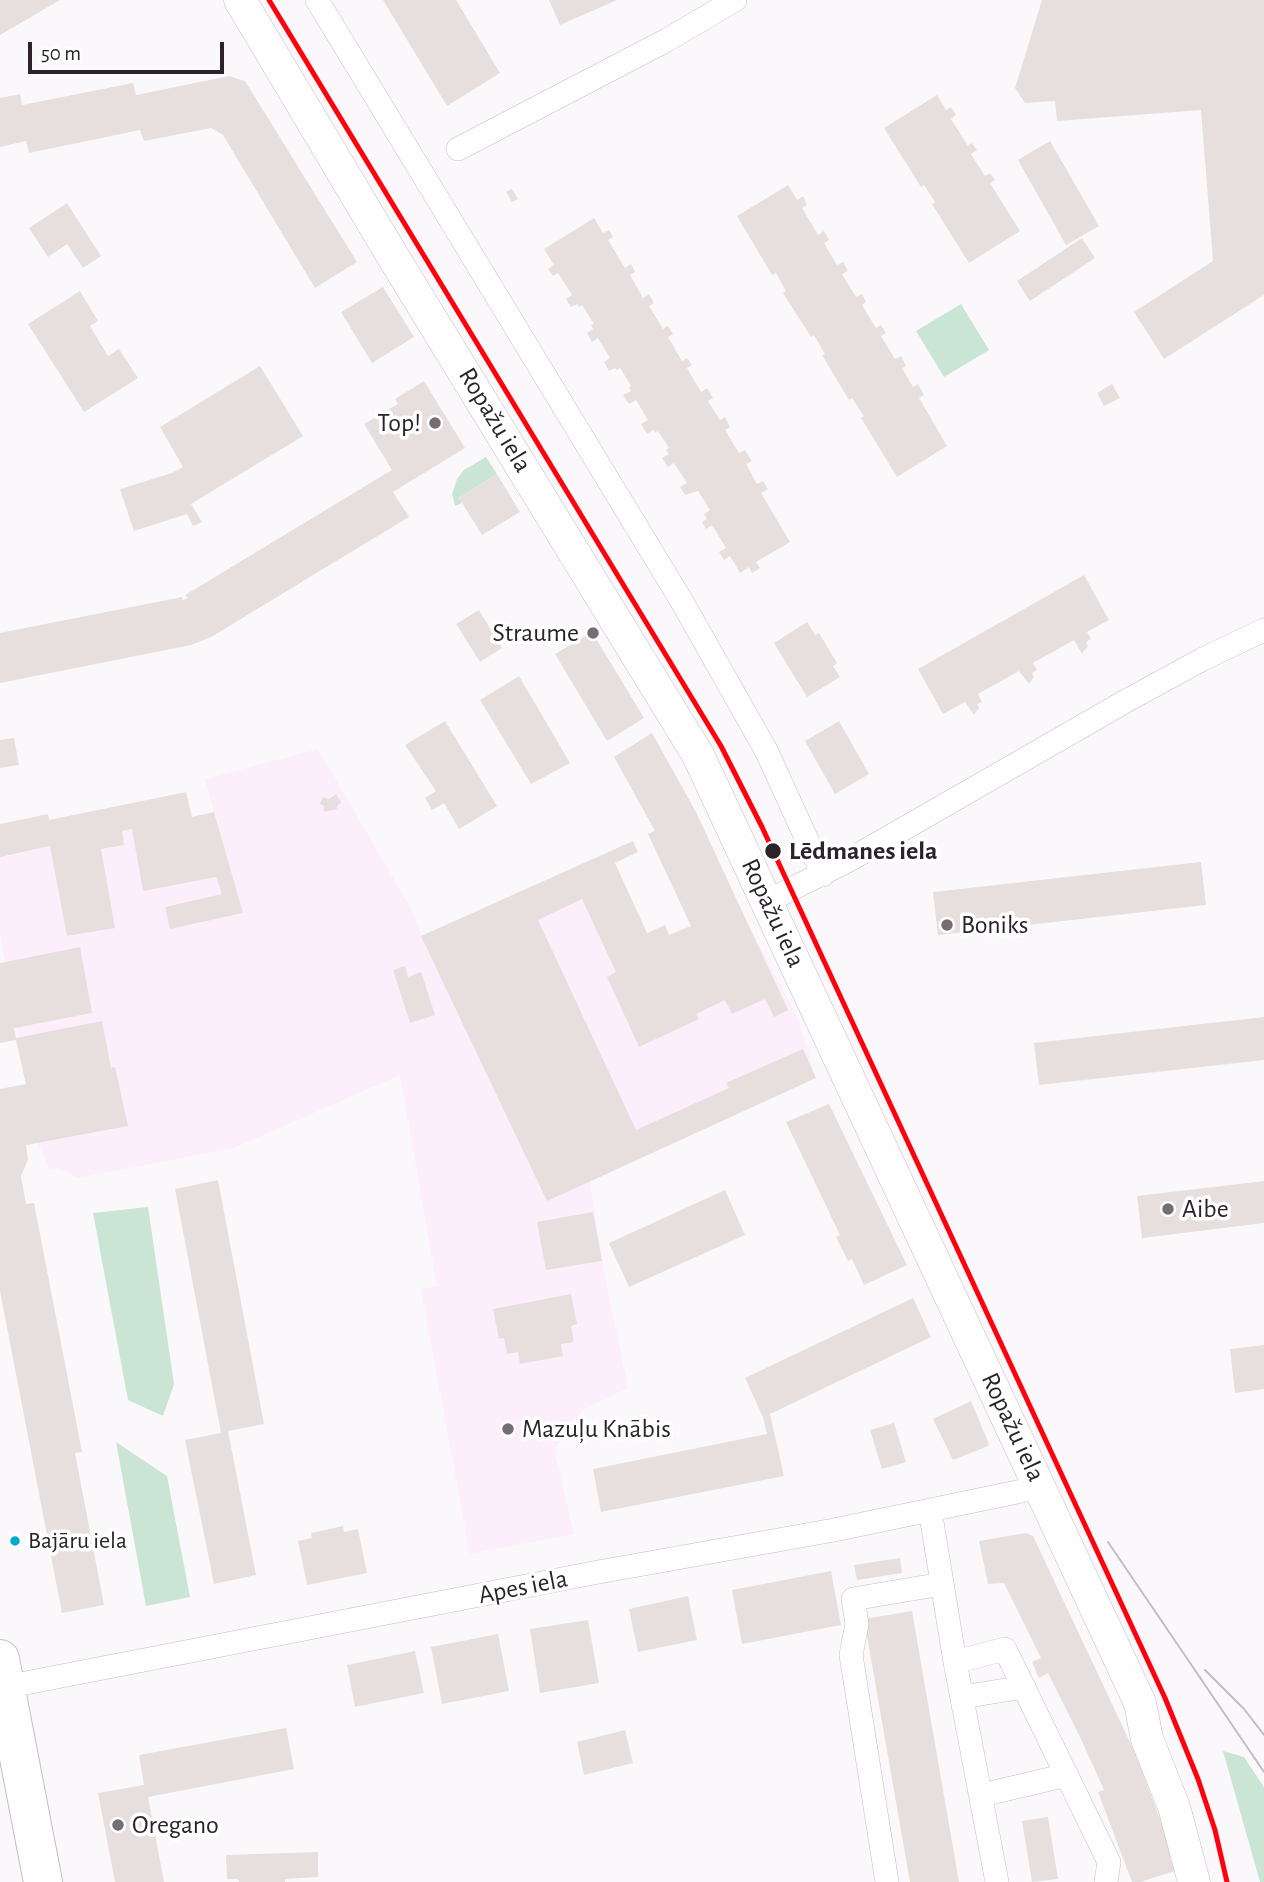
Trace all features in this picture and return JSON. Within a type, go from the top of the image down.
[{"type":"highway","points":[[3,1673],[43,1882]]},
{"type":"street","name":"Ropažu iela","points":[[240,0],[392,255],[698,755],[1140,1703],[1147,1739],[1174,1807],[1194,1882]]},
{"type":"street","points":[[317,0],[681,600],[767,752],[823,874]]},
{"type":"street","points":[[458,149],[667,40],[735,0]]},
{"type":"street","points":[[768,901],[823,874],[1203,659],[1264,631]]},
{"type":"street","name":"Apes iela","points":[[3,1673],[834,1531],[1041,1488]]},
{"type":"street","points":[[930,1510],[955,1662],[997,1882]]},
{"type":"street","points":[[887,1882],[851,1655],[857,1624],[853,1599],[942,1584]]},
{"type":"street","points":[[955,1662],[1005,1649],[1109,1862],[1106,1882]]},
{"type":"street","points":[[962,1698],[1024,1687]]},
{"type":"street","points":[[982,1795],[1067,1775]]},
{"type":"shaded area","points":[[318,749],[413,912],[422,936],[597,857],[638,950],[738,904],[799,1021],[816,1078],[590,1182],[605,1277],[628,1388],[582,1410],[554,1449],[574,1534],[470,1554],[421,1289],[437,1286],[400,1075],[234,1148],[78,1178],[60,1168],[50,1169],[38,1144],[0,936],[0,857],[214,812],[205,779]]},
{"type":"green space","points":[[961,304],[989,350],[944,377],[916,331]]},
{"type":"green space","points":[[486,457],[497,474],[459,498],[462,503],[455,506],[452,494],[457,479],[464,470]]},
{"type":"green space","points":[[148,1207],[174,1384],[163,1416],[128,1400],[93,1213]]},
{"type":"green space","points":[[116,1442],[167,1476],[190,1597],[146,1606]]},
{"type":"green space","points":[[1223,1751],[1244,1757],[1264,1787],[1264,1882],[1260,1882]]},
{"type":"building","points":[[0,0],[60,0],[0,35]]},
{"type":"building","points":[[383,0],[456,0],[500,73],[447,106]]},
{"type":"building","points":[[549,0],[617,0],[560,25]]},
{"type":"building","points":[[1042,0],[1264,0],[1264,295],[1164,359],[1134,312],[1213,261],[1201,110],[1057,121],[1055,101],[1025,103],[1015,88]]},
{"type":"building","points":[[229,76],[245,81],[357,262],[315,288],[223,135],[211,128],[144,141],[140,130],[29,153],[26,141],[0,147],[0,98],[20,94],[22,105],[133,83],[136,95]]},
{"type":"building","points":[[937,95],[946,110],[951,107],[956,115],[951,119],[968,146],[972,143],[977,150],[971,154],[985,176],[990,173],[995,180],[990,183],[1020,231],[969,263],[932,204],[935,202],[924,185],[921,187],[884,128]]},
{"type":"building","points":[[1050,141],[1099,226],[1066,245],[1018,160]]},
{"type":"building","points":[[788,185],[797,200],[803,196],[807,205],[802,208],[818,235],[824,231],[829,240],[824,243],[837,265],[843,262],[848,271],[842,274],[856,297],[862,294],[866,302],[862,305],[876,328],[881,325],[886,333],[881,336],[895,359],[901,356],[906,366],[902,368],[913,387],[918,384],[924,395],[919,398],[947,446],[897,477],[861,418],[864,416],[852,398],[849,400],[822,355],[825,354],[814,335],[811,337],[783,293],[786,291],[776,273],[772,275],[737,216]]},
{"type":"building","points":[[512,189],[518,199],[512,202],[506,192]]},
{"type":"building","points":[[67,203],[101,256],[83,268],[67,244],[48,257],[29,228]]},
{"type":"building","points":[[594,218],[603,233],[609,230],[613,237],[608,240],[625,268],[631,264],[635,272],[630,275],[643,298],[649,294],[654,303],[649,306],[663,329],[668,326],[673,334],[668,337],[682,361],[687,358],[692,365],[687,368],[701,392],[707,388],[713,398],[708,401],[720,420],[725,417],[730,427],[725,430],[739,453],[745,450],[752,461],[746,464],[757,484],[763,481],[768,489],[761,493],[790,542],[756,562],[760,568],[752,573],[749,567],[740,573],[730,556],[724,560],[719,552],[726,548],[712,525],[706,529],[702,522],[707,519],[704,514],[710,510],[698,491],[685,495],[680,487],[687,483],[674,463],[668,467],[662,458],[669,454],[666,450],[669,448],[658,431],[656,433],[653,430],[647,434],[641,424],[648,420],[636,400],[629,404],[623,395],[631,391],[631,386],[620,368],[609,371],[604,362],[610,358],[598,338],[592,342],[587,333],[593,329],[591,325],[594,324],[582,305],[571,307],[566,299],[572,295],[558,273],[553,276],[548,269],[554,265],[544,249]]},
{"type":"building","points":[[1082,238],[1095,258],[1030,301],[1017,281]]},
{"type":"building","points":[[383,287],[414,337],[372,363],[341,312]]},
{"type":"building","points":[[80,291],[98,321],[90,326],[108,356],[119,349],[138,378],[84,412],[28,324]]},
{"type":"building","points":[[260,366],[303,436],[191,504],[202,522],[193,526],[187,514],[134,531],[120,489],[183,467],[160,427]]},
{"type":"building","points":[[424,381],[465,448],[393,492],[409,517],[211,637],[191,645],[0,683],[0,633],[188,598],[185,595],[392,470],[364,424],[398,404],[395,399]]},
{"type":"building","points":[[1112,384],[1120,398],[1104,406],[1097,393]]},
{"type":"building","points":[[497,474],[520,512],[482,535],[459,498]]},
{"type":"building","points":[[1084,575],[1109,620],[1087,632],[1091,639],[1086,642],[1088,646],[1082,654],[1074,640],[1033,663],[1037,670],[1032,673],[1034,677],[1029,684],[1019,671],[978,694],[982,702],[977,704],[979,708],[974,715],[965,702],[943,714],[918,669]]},
{"type":"building","points":[[479,610],[502,648],[480,662],[456,624]]},
{"type":"building","points":[[807,622],[815,635],[819,633],[837,663],[833,666],[840,677],[807,697],[774,643]]},
{"type":"building","points":[[592,632],[644,718],[607,741],[555,654]]},
{"type":"building","points":[[519,676],[570,763],[531,784],[480,700]]},
{"type":"building","points":[[445,721],[497,806],[459,829],[444,803],[432,810],[425,798],[436,791],[405,745]]},
{"type":"building","points":[[839,721],[869,774],[835,794],[805,741]]},
{"type":"building","points":[[652,733],[696,812],[788,1010],[774,1017],[765,999],[732,1014],[725,1000],[696,1014],[699,1019],[639,1047],[607,977],[616,972],[582,899],[538,920],[636,1130],[729,1088],[726,1083],[803,1049],[816,1078],[547,1201],[421,936],[633,841],[638,852],[615,863],[647,933],[665,925],[669,935],[691,926],[648,834],[655,831],[614,757]]},
{"type":"building","points":[[14,738],[19,765],[0,768],[0,740]]},
{"type":"building","points":[[186,792],[192,817],[214,812],[243,913],[170,929],[165,907],[222,894],[216,877],[143,891],[132,829],[122,831],[124,845],[101,849],[115,928],[67,936],[50,846],[0,857],[0,824],[48,814],[49,820]]},
{"type":"building","points":[[336,794],[341,802],[337,809],[324,812],[324,806],[320,804],[323,797],[329,799]]},
{"type":"building","points":[[1201,862],[1206,905],[938,935],[933,892]]},
{"type":"building","points":[[80,947],[92,1013],[14,1028],[16,1038],[102,1021],[111,1068],[115,1067],[128,1126],[26,1145],[28,1160],[21,1176],[26,1204],[34,1203],[82,1452],[75,1453],[104,1605],[62,1613],[0,1291],[0,1089],[26,1084],[16,1040],[0,1043],[0,963]]},
{"type":"building","points":[[405,966],[408,977],[421,972],[435,1015],[410,1023],[393,970]]},
{"type":"building","points":[[1264,1017],[1264,1060],[1039,1085],[1034,1043]]},
{"type":"building","points":[[829,1104],[907,1265],[864,1285],[852,1259],[848,1261],[836,1237],[840,1235],[786,1122]]},
{"type":"building","points":[[218,1180],[264,1424],[228,1431],[256,1575],[214,1584],[185,1440],[221,1433],[175,1189]]},
{"type":"building","points":[[1264,1181],[1264,1223],[1142,1238],[1137,1196]]},
{"type":"building","points":[[725,1190],[745,1235],[629,1287],[609,1243]]},
{"type":"building","points":[[593,1212],[602,1261],[546,1270],[537,1222]]},
{"type":"building","points":[[571,1294],[577,1324],[571,1326],[574,1342],[561,1344],[563,1356],[520,1364],[518,1352],[507,1354],[504,1338],[499,1339],[493,1309]]},
{"type":"building","points":[[913,1298],[931,1337],[770,1414],[784,1476],[601,1512],[593,1469],[767,1434],[763,1417],[745,1378]]},
{"type":"building","points":[[1264,1345],[1264,1389],[1235,1393],[1230,1349]]},
{"type":"building","points":[[971,1401],[989,1444],[953,1460],[933,1419]]},
{"type":"building","points":[[894,1423],[906,1462],[882,1469],[870,1430]]},
{"type":"building","points":[[343,1526],[344,1532],[358,1529],[367,1573],[307,1585],[298,1541],[312,1538],[311,1533]]},
{"type":"building","points":[[1026,1533],[1033,1536],[1136,1755],[1173,1854],[1170,1859],[1175,1871],[1132,1882],[1098,1792],[1104,1790],[1081,1739],[1048,1673],[1039,1678],[1032,1662],[1041,1658],[1004,1583],[988,1584],[979,1541]]},
{"type":"building","points":[[900,1558],[902,1573],[857,1580],[854,1565]]},
{"type":"building","points":[[831,1571],[841,1625],[742,1644],[732,1590]]},
{"type":"building","points":[[688,1596],[697,1640],[638,1652],[629,1609]]},
{"type":"building","points":[[912,1611],[959,1882],[910,1882],[864,1619]]},
{"type":"building","points":[[588,1620],[599,1683],[540,1693],[530,1629]]},
{"type":"building","points":[[498,1634],[509,1691],[442,1704],[431,1647]]},
{"type":"building","points":[[415,1651],[424,1693],[355,1707],[347,1665]]},
{"type":"building","points":[[286,1728],[294,1769],[148,1797],[164,1882],[115,1882],[98,1793],[144,1785],[139,1755]]},
{"type":"building","points":[[625,1730],[633,1763],[584,1775],[577,1742]]},
{"type":"building","points":[[1048,1817],[1058,1879],[1032,1882],[1022,1821]]},
{"type":"building","points":[[318,1852],[318,1877],[285,1879],[285,1882],[239,1882],[238,1879],[227,1879],[226,1855]]},
{"type":"tram line","points":[[1108,1542],[1264,1772]]},
{"type":"tram line","points":[[1205,1670],[1244,1709],[1264,1735]]},
{"type":"transit line","points":[[269,0],[721,746],[762,827],[1165,1698],[1198,1779],[1215,1830],[1227,1882]]},
{"type":"place","name":"Top!","points":[[435,423]]},
{"type":"place","name":"Straume","points":[[593,633]]},
{"type":"place","name":"Lēdmanes iela","points":[[773,851]]},
{"type":"place","name":"Boniks","points":[[947,925]]},
{"type":"place","name":"Aibe","points":[[1168,1209]]},
{"type":"place","name":"Mazuļu Knābis","points":[[508,1429]]},
{"type":"place","name":"Bajāru iela","points":[[15,1541]]},
{"type":"place","name":"Oregano","points":[[118,1825]]}]
